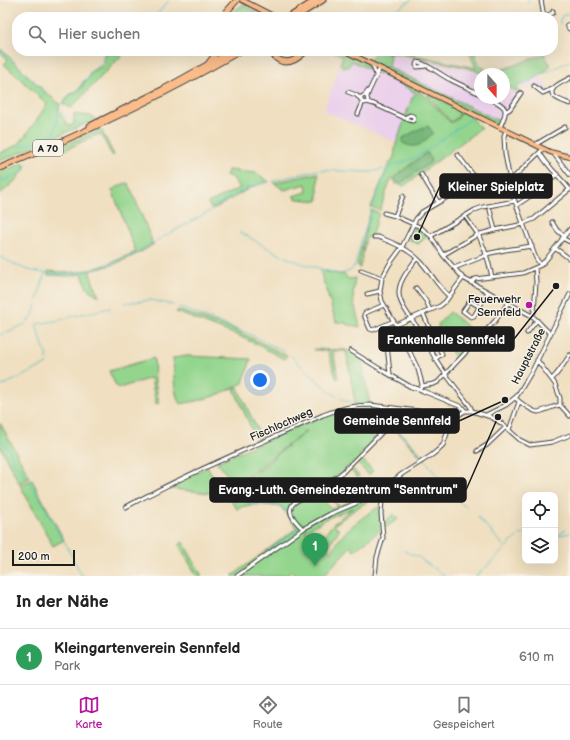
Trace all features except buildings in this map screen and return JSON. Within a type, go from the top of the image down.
[{"type":"highway","points":[[226,12],[232,3],[237,0]]},
{"type":"highway","points":[[299,12],[316,0]]},
{"type":"highway","points":[[300,12],[323,0]]},
{"type":"highway","points":[[204,67],[214,56]]},
{"type":"highway","name":"A 70","points":[[104,121],[223,56]]},
{"type":"highway","name":"A 70","points":[[0,168],[169,90],[231,56]]},
{"type":"highway","points":[[275,56],[280,61],[290,62],[300,56]]},
{"type":"highway","name":"A 70","points":[[0,165],[95,125]]},
{"type":"main road","points":[[242,0],[265,12]]},
{"type":"main road","points":[[355,56],[554,154],[569,158]]},
{"type":"street","points":[[540,0],[543,12]]},
{"type":"street","points":[[570,24],[567,25],[570,31]]},
{"type":"street","points":[[372,64],[376,76]]},
{"type":"street","points":[[427,66],[474,91]]},
{"type":"street","points":[[358,114],[380,68]]},
{"type":"street","points":[[534,86],[543,92],[552,89],[570,78]]},
{"type":"street","points":[[552,89],[553,96],[570,104]]},
{"type":"street","points":[[348,92],[404,118]]},
{"type":"street","points":[[500,127],[506,112],[521,93]]},
{"type":"street","points":[[499,104],[503,106],[506,112]]},
{"type":"street","points":[[536,145],[565,127]]},
{"type":"street","points":[[506,130],[504,138],[505,154],[515,201],[537,260],[541,265]]},
{"type":"street","points":[[465,412],[462,407],[423,391],[420,388],[418,369],[402,336],[384,305],[380,291],[382,278],[402,247],[416,219],[422,212],[458,192],[510,181],[544,149]]},
{"type":"street","points":[[443,255],[478,234],[524,224],[534,219],[570,190],[553,171],[540,153]]},
{"type":"street","points":[[554,154],[570,175]]},
{"type":"street","points":[[458,155],[473,175],[476,188]]},
{"type":"street","points":[[421,174],[438,202]]},
{"type":"street","points":[[517,205],[557,174]]},
{"type":"street","points":[[395,216],[403,196]]},
{"type":"street","points":[[431,236],[475,210],[515,201]]},
{"type":"street","points":[[489,206],[495,230]]},
{"type":"street","points":[[384,213],[420,227],[431,236],[443,255],[463,278],[532,316],[550,332]]},
{"type":"street","points":[[465,216],[478,234],[490,265],[492,277]]},
{"type":"street","points":[[552,222],[563,237],[570,242]]},
{"type":"street","points":[[472,283],[475,279],[523,272],[541,265],[570,229]]},
{"type":"street","points":[[374,237],[378,237],[402,247],[417,258],[449,296]]},
{"type":"street","points":[[454,268],[486,254],[532,246]]},
{"type":"street","points":[[555,248],[570,259]]},
{"type":"street","points":[[417,258],[400,286],[399,294],[404,309],[423,336],[435,358],[470,406],[472,411]]},
{"type":"street","points":[[532,316],[534,312],[536,282],[535,268]]},
{"type":"street","points":[[360,270],[382,278]]},
{"type":"street","points":[[384,305],[365,313],[364,315],[370,329],[373,330],[411,318],[440,306],[445,302],[463,278]]},
{"type":"street","points":[[416,288],[426,301],[430,310]]},
{"type":"street","points":[[367,294],[380,291]]},
{"type":"street","points":[[480,307],[470,301],[464,312],[472,317],[480,307],[488,292]]},
{"type":"street","name":"Hauptstraße","points":[[486,415],[506,405],[515,398],[537,360],[569,296]]},
{"type":"street","points":[[351,351],[412,387],[420,388],[436,384],[495,321],[508,303]]},
{"type":"street","points":[[423,313],[442,354],[435,358]]},
{"type":"street","points":[[527,333],[537,320]]},
{"type":"street","points":[[390,374],[387,346],[402,336]]},
{"type":"street","points":[[552,379],[557,375],[564,362],[570,355]]},
{"type":"street","points":[[537,360],[552,379],[558,390],[560,405],[570,416]]},
{"type":"street","points":[[515,398],[532,410],[538,412],[560,405]]},
{"type":"street","name":"Hauptstraße","points":[[507,428],[519,402]]},
{"type":"street","name":"Fischlochweg","points":[[126,507],[158,489],[335,411],[360,405],[370,405],[434,413],[455,418]]},
{"type":"street","points":[[303,529],[292,515],[290,510],[291,507],[295,502],[343,472],[390,424],[398,409]]},
{"type":"street","points":[[237,576],[303,529],[319,519],[362,501],[383,489],[402,474],[438,450],[444,441],[449,425],[455,418],[465,412],[472,411],[486,415],[501,423],[520,440],[530,445],[552,442],[570,435]]},
{"type":"street","points":[[477,452],[507,428]]},
{"type":"street","points":[[375,576],[379,551],[383,538],[381,513],[383,489]]},
{"type":"shaded area","points":[[390,56],[401,56],[460,67],[474,72],[474,104],[510,104],[510,89],[520,95],[501,122],[388,67]]},
{"type":"shaded area","points":[[351,61],[426,95],[402,143],[397,143],[324,111],[339,66],[347,69]]},
{"type":"shaded area","points":[[540,75],[549,89],[543,91],[535,84],[525,90],[520,86]]},
{"type":"green space","points":[[242,5],[257,12],[233,12]]},
{"type":"green space","points":[[0,48],[60,104],[58,111],[69,126],[74,124],[74,114],[93,117],[96,119],[0,161],[0,153],[19,144],[47,104],[4,64],[8,60],[0,52]]},
{"type":"green space","points":[[104,56],[121,56],[71,108],[63,104],[71,94],[80,89],[93,71],[101,67],[104,61]]},
{"type":"green space","points":[[343,56],[354,56],[417,87],[414,93],[397,82],[352,61],[348,67],[343,67],[340,64]]},
{"type":"green space","points":[[373,56],[390,56],[388,67],[501,122],[496,124],[370,61]]},
{"type":"green space","points":[[409,56],[420,56],[476,68],[474,68],[474,70]]},
{"type":"green space","points":[[471,56],[476,56],[480,65],[484,68],[476,68]]},
{"type":"green space","points":[[539,56],[545,56],[550,65],[545,72],[515,88],[521,93],[520,94],[510,88],[510,68],[506,68]]},
{"type":"green space","points":[[418,91],[425,96],[451,123],[458,118],[461,111],[474,117],[473,120],[481,128],[404,186],[396,184],[394,180],[391,179],[380,210],[371,207],[388,166],[394,157],[396,144],[412,98]]},
{"type":"green space","points":[[428,94],[460,110],[458,117],[451,122],[427,95]]},
{"type":"green space","points":[[428,126],[433,133],[419,145],[411,146],[402,142],[403,138]]},
{"type":"green space","points":[[101,129],[114,155],[113,156],[100,134],[65,150],[64,145]]},
{"type":"green space","points":[[427,152],[431,160],[430,163],[401,183],[397,182],[394,177]]},
{"type":"green space","points":[[24,163],[25,169],[14,182],[0,194],[0,172]]},
{"type":"green space","points":[[228,170],[256,173],[269,182],[248,189],[212,210],[208,203],[240,188],[232,177],[226,176]]},
{"type":"green space","points":[[318,173],[318,201],[297,199],[293,196],[307,192],[306,184],[284,190],[274,183]]},
{"type":"green space","points":[[125,183],[129,184],[152,241],[150,243],[154,244],[115,264],[90,271],[89,270],[103,266],[136,252],[112,190]]},
{"type":"green space","points":[[371,210],[379,213],[371,237],[366,238],[360,268],[357,265]]},
{"type":"green space","points":[[413,228],[419,229],[427,236],[418,244],[408,239]]},
{"type":"green space","points":[[89,270],[99,296],[87,288],[82,274],[69,276],[48,275],[48,271],[73,272]]},
{"type":"green space","points":[[320,270],[343,274],[349,279],[355,278],[353,294],[360,327],[336,322]]},
{"type":"green space","points":[[178,310],[235,330],[287,356],[284,359],[239,336],[176,312]]},
{"type":"green space","points":[[450,312],[478,336],[458,359],[453,354],[445,340],[442,340],[435,330],[439,326],[438,324]]},
{"type":"green space","points":[[314,349],[346,350],[361,357],[370,405],[374,406],[426,459],[424,460],[390,424],[389,425],[372,408],[361,408],[354,404],[355,401],[346,351],[333,351],[338,378],[336,378],[328,351]]},
{"type":"green space","points":[[187,356],[251,359],[243,383],[215,396],[180,404],[175,388],[173,358]]},
{"type":"green space","points":[[154,358],[155,381],[159,403],[156,404],[151,378],[119,388],[116,386],[109,371]]},
{"type":"green space","points":[[238,387],[262,440],[257,441],[234,389]]},
{"type":"green space","points":[[340,410],[346,415],[349,412],[354,417],[351,420],[373,438],[377,435],[378,436],[359,456],[373,471],[369,475],[355,461],[349,465],[359,476],[357,477],[347,467],[343,472],[314,491],[332,509],[338,506],[329,497],[339,506],[362,498],[380,488],[382,490],[371,496],[371,499],[334,525],[339,530],[327,548],[332,552],[339,539],[350,528],[366,515],[382,505],[383,523],[394,514],[398,519],[385,527],[383,524],[383,528],[354,551],[351,546],[323,576],[296,576],[291,572],[285,576],[232,576],[297,528],[281,507],[247,505],[237,509],[227,495],[306,432],[304,430],[304,433],[286,446],[236,486],[217,462],[299,426]],"holes":[[[352,508],[333,524],[319,542],[305,531],[328,518]]]},
{"type":"green space","points":[[0,423],[30,478],[19,483],[0,446]]},
{"type":"green space","points":[[207,467],[227,495],[163,488]]},
{"type":"green space","points":[[32,480],[64,540],[53,546],[20,485]]},
{"type":"green space","points":[[183,542],[202,576],[197,576],[179,545]]},
{"type":"waterway","points":[[159,12],[169,0]]},
{"type":"waterway","points":[[394,12],[411,0]]},
{"type":"waterway","points":[[560,24],[562,16],[570,13]]},
{"type":"waterway","points":[[0,50],[8,57]]},
{"type":"waterway","points":[[62,104],[70,94],[79,89],[83,81],[89,78],[89,74],[103,62],[103,56]]},
{"type":"waterway","points":[[11,60],[48,96]]},
{"type":"waterway","points":[[541,75],[570,61]]},
{"type":"waterway","points":[[516,88],[525,83]]},
{"type":"waterway","points":[[22,147],[54,134],[60,106]]},
{"type":"waterway","points":[[59,110],[67,118]]},
{"type":"waterway","points":[[427,150],[473,117]]},
{"type":"waterway","points":[[74,122],[83,124],[91,121]]},
{"type":"waterway","points":[[372,207],[387,168],[414,158],[425,151]]},
{"type":"waterway","points":[[0,182],[22,172],[27,164]]},
{"type":"waterway","points":[[321,170],[372,172],[383,169]]},
{"type":"waterway","points":[[273,181],[318,170]]},
{"type":"waterway","points":[[211,210],[215,205],[222,203],[224,200],[233,198],[246,188],[269,182]]},
{"type":"waterway","points":[[355,264],[371,210]]},
{"type":"waterway","points":[[156,241],[210,211]]},
{"type":"waterway","points":[[240,232],[282,256]]},
{"type":"waterway","points":[[90,270],[115,262],[146,248],[153,243]]},
{"type":"waterway","points":[[0,257],[28,270],[65,274],[87,271]]},
{"type":"waterway","points":[[285,257],[339,274]]},
{"type":"waterway","points":[[342,274],[350,271],[355,265]]},
{"type":"waterway","points":[[27,322],[33,315],[45,273]]},
{"type":"waterway","points":[[124,303],[151,300],[173,305]]},
{"type":"waterway","points":[[179,307],[247,333],[285,352]]},
{"type":"waterway","points":[[37,324],[110,308]]},
{"type":"waterway","points":[[0,335],[25,324]]},
{"type":"waterway","points":[[36,325],[48,360]]},
{"type":"waterway","points":[[291,356],[331,393],[346,401],[359,403]]},
{"type":"waterway","points":[[0,387],[47,364]]},
{"type":"waterway","points":[[374,407],[390,422]]},
{"type":"waterway","points":[[392,424],[423,458]]},
{"type":"waterway","points":[[0,438],[10,449],[10,453],[14,459],[13,462],[23,472],[25,477],[29,478]]},
{"type":"waterway","points":[[209,464],[217,461]]},
{"type":"waterway","points":[[426,461],[443,483]]},
{"type":"waterway","points":[[30,482],[44,505],[50,519],[55,525],[59,536],[63,540]]},
{"type":"waterway","points":[[444,484],[454,496]]},
{"type":"waterway","points":[[350,504],[378,490]]},
{"type":"waterway","points":[[229,496],[252,504],[280,505],[290,516]]},
{"type":"waterway","points":[[456,498],[468,508]]},
{"type":"waterway","points":[[303,526],[329,512],[347,505]]},
{"type":"waterway","points":[[478,517],[504,546]]},
{"type":"waterway","points":[[269,550],[300,528],[298,526]]},
{"type":"waterway","points":[[560,534],[565,530]]},
{"type":"waterway","points":[[558,535],[570,533]]},
{"type":"waterway","points":[[506,547],[517,537]]},
{"type":"waterway","points":[[64,541],[82,576]]},
{"type":"waterway","points":[[485,568],[505,549]]},
{"type":"waterway","points":[[404,551],[416,556]]},
{"type":"waterway","points":[[417,556],[432,567]]},
{"type":"waterway","points":[[434,568],[438,571]]},
{"type":"waterway","points":[[476,576],[484,569]]},
{"type":"place","name":"Kleiner Spielplatz","points":[[417,237]]},
{"type":"place","name":"Fankenhalle Sennfeld","points":[[556,286]]},
{"type":"place","name":"Feuerwehr Sennfeld","points":[[529,305]]},
{"type":"place","name":"Gemeinde Sennfeld","points":[[505,400]]},
{"type":"place","name":"Evang.-Luth. Gemeindezentrum \"Senntrum\"","points":[[498,417]]},
{"type":"place","name":"Kleingartenverein Sennfeld","points":[[315,566]]}]
